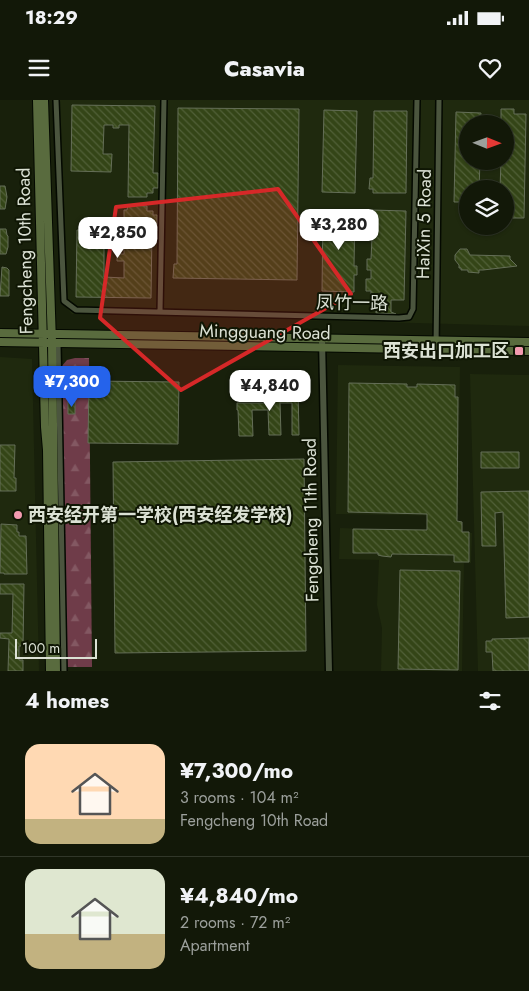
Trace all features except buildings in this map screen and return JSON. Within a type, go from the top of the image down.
[{"type":"main road","name":"Fengcheng 10th Road","points":[[36,100],[47,450],[50,671]]},
{"type":"main road","name":"Fengcheng 10th Road","points":[[44,100],[52,334],[55,343],[56,671]]},
{"type":"main road","name":"Mingguang Road","points":[[0,333],[436,345],[529,351]]},
{"type":"main road","name":"Mingguang Road","points":[[0,342],[322,343]]},
{"type":"main road","name":"Mingguang Road","points":[[436,345],[529,342]]},
{"type":"street","name":"凤竹一路","points":[[56,100],[64,301],[76,310],[399,318],[409,317],[413,308],[417,100]]},
{"type":"street","points":[[160,312],[164,100]]},
{"type":"street","name":"HaiXin 5 Road","points":[[436,345],[439,100]]},
{"type":"street","points":[[55,343],[64,671]]},
{"type":"street","name":"Fengcheng 11th Road","points":[[322,343],[329,671]]},
{"type":"highlighted area","points":[[278,189],[351,294],[181,390],[100,318],[116,207]]},
{"type":"shaded area","name":"西安出口加工区","points":[[53,100],[529,100],[529,326],[72,314],[61,302]]},
{"type":"shaded area","name":"西安经开第一学校(西安经发学校)","points":[[0,357],[32,359],[39,671],[0,671]]},
{"type":"shaded area","points":[[338,365],[460,367],[458,516],[336,514]]},
{"type":"shaded area","points":[[470,374],[529,375],[529,671],[478,671]]},
{"type":"shaded area","points":[[340,528],[472,533],[471,563],[464,563],[462,671],[381,671],[382,628],[377,605],[379,560],[339,559]]},
{"type":"green space","points":[[89,358],[92,667],[65,667],[61,367],[67,360]]},
{"type":"place","name":"西安出口加工区","points":[[519,351]]},
{"type":"place","name":"西安经开第一学校(西安经发学校)","points":[[18,515]]}]
